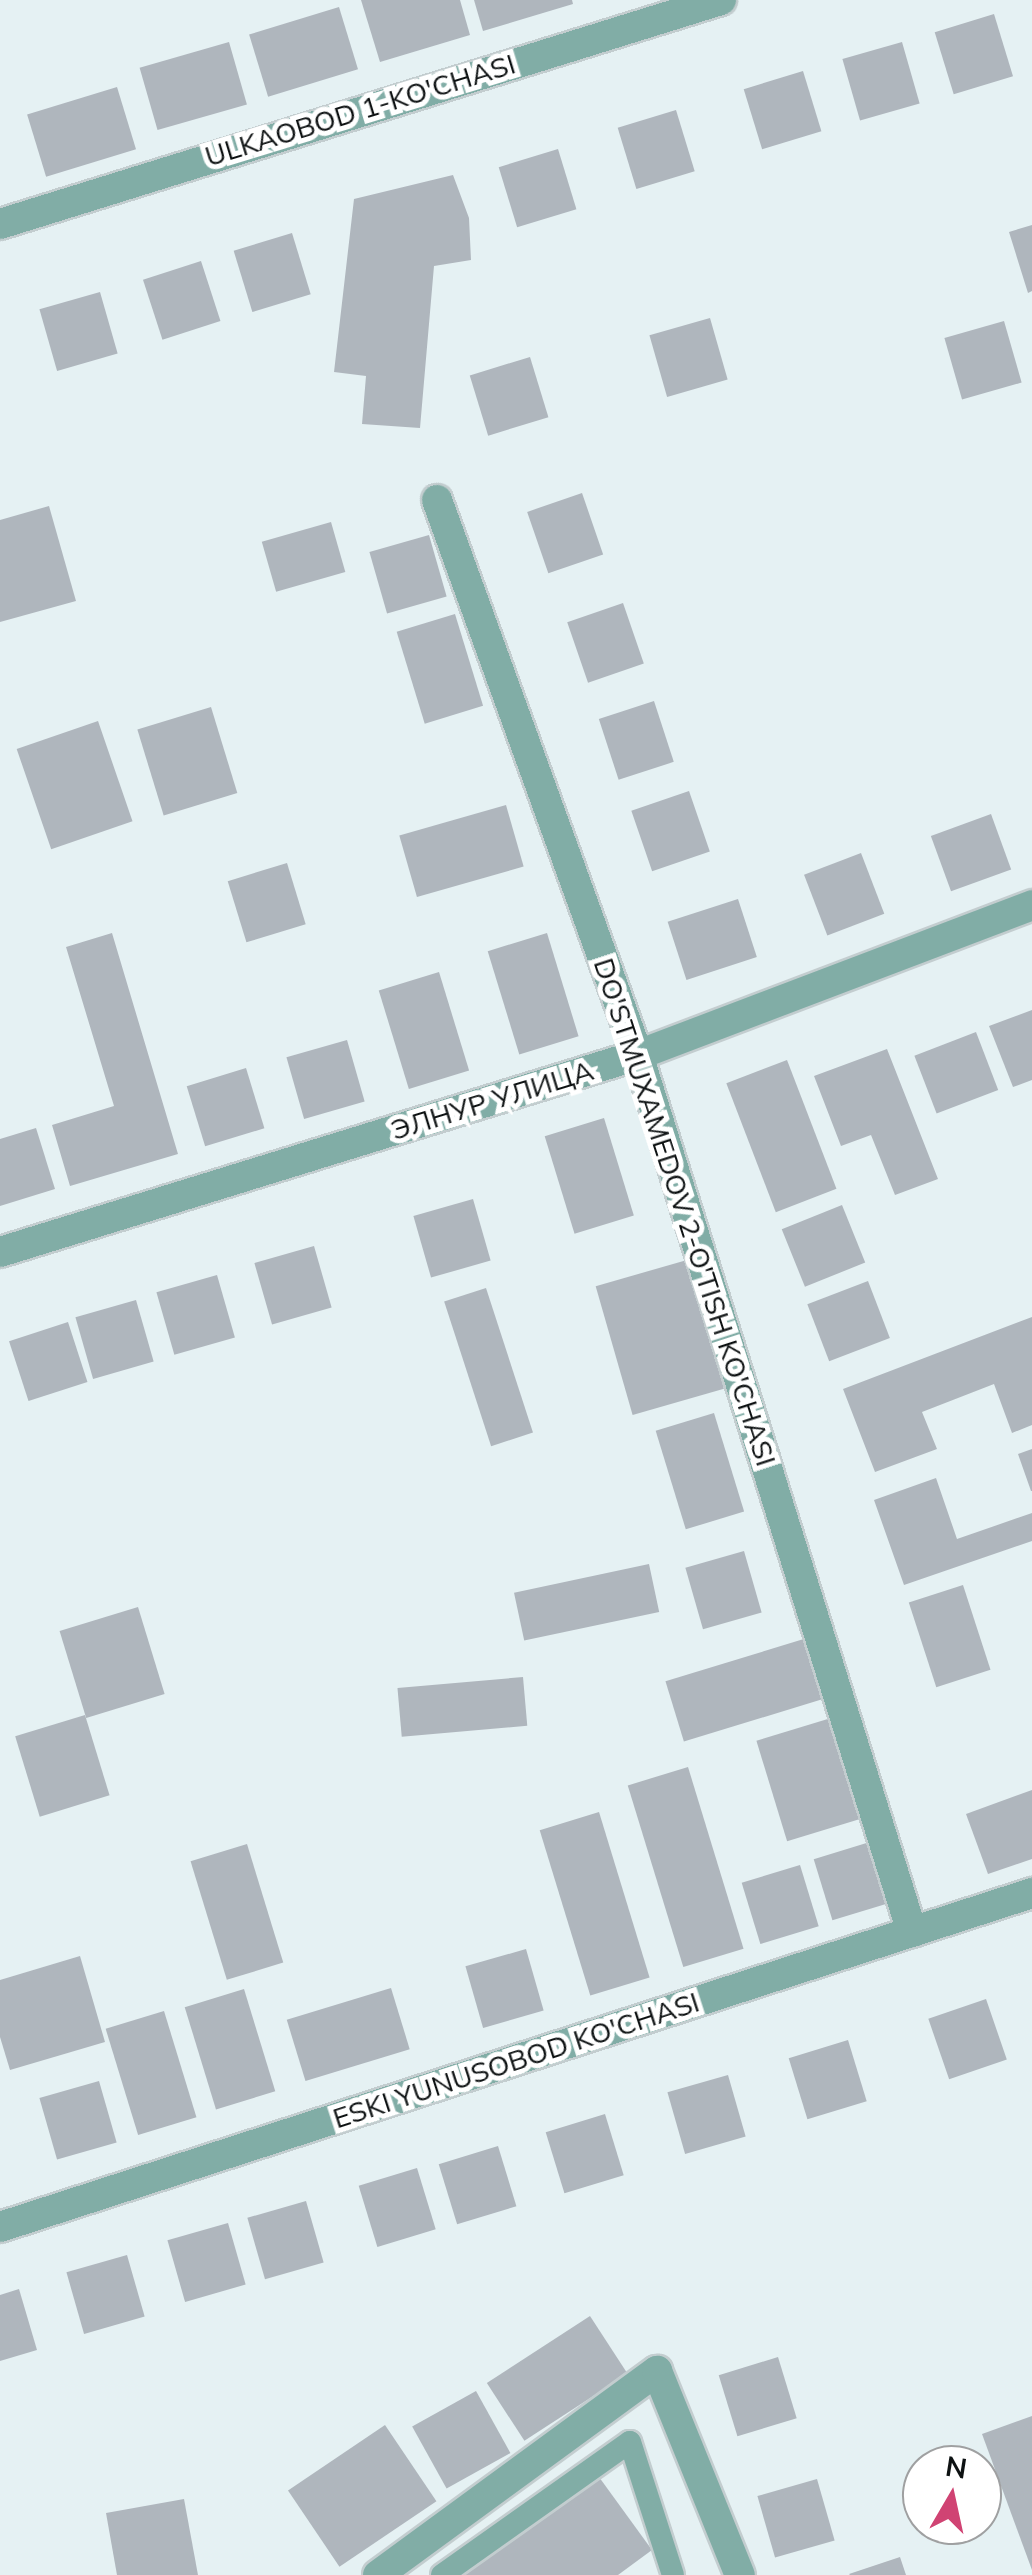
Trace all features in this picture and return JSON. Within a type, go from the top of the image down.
[{"type":"street","name":"ULKAOBOD 1-KO'CHASI","points":[[0,224],[721,0]]},
{"type":"street","name":"DO'STMUXAMEDOV 2-O'TISH KO'CHASI","points":[[437,500],[638,1055],[912,1932]]},
{"type":"street","name":"ЭЛНУР УЛИЦА","points":[[0,1252],[638,1055],[1032,905]]},
{"type":"street","name":"ESKI YUNUSOBOD KO'CHASI","points":[[0,2227],[1032,1893]]},
{"type":"street","points":[[378,2575],[656,2371],[740,2575]]},
{"type":"lane","points":[[442,2575],[630,2442],[673,2575]]},
{"type":"building","points":[[361,0],[460,0],[470,35],[380,62]]},
{"type":"building","points":[[474,0],[572,0],[573,4],[483,31]]},
{"type":"building","points":[[339,7],[358,69],[268,97],[249,34]]},
{"type":"building","points":[[994,14],[1013,76],[954,94],[935,32]]},
{"type":"building","points":[[229,42],[247,104],[158,130],[140,68]]},
{"type":"building","points":[[902,42],[920,104],[860,121],[842,59]]},
{"type":"building","points":[[803,71],[821,131],[762,149],[744,89]]},
{"type":"building","points":[[117,87],[136,149],[46,177],[27,114]]},
{"type":"building","points":[[676,110],[695,171],[636,189],[618,128]]},
{"type":"building","points":[[558,149],[576,209],[517,227],[499,167]]},
{"type":"building","points":[[453,175],[469,218],[471,260],[434,266],[420,428],[362,424],[366,376],[334,372],[354,199]]},
{"type":"building","points":[[1032,225],[1032,291],[1028,293],[1009,232]]},
{"type":"building","points":[[292,233],[311,294],[252,312],[234,251]]},
{"type":"building","points":[[201,261],[220,321],[162,340],[143,280]]},
{"type":"building","points":[[100,292],[118,354],[57,371],[39,309]]},
{"type":"building","points":[[710,318],[728,380],[667,397],[649,335]]},
{"type":"building","points":[[1004,321],[1022,383],[962,400],[944,338]]},
{"type":"building","points":[[530,357],[548,417],[488,436],[470,375]]},
{"type":"building","points":[[582,493],[603,554],[548,573],[527,512]]},
{"type":"building","points":[[49,506],[76,601],[0,622],[0,520]]},
{"type":"building","points":[[331,522],[345,572],[276,592],[262,542]]},
{"type":"building","points":[[429,535],[447,597],[387,614],[369,552]]},
{"type":"building","points":[[623,603],[644,664],[588,683],[567,622]]},
{"type":"building","points":[[455,614],[483,706],[425,724],[397,632]]},
{"type":"building","points":[[654,701],[674,762],[619,780],[599,719]]},
{"type":"building","points":[[211,707],[237,793],[164,816],[137,730]]},
{"type":"building","points":[[98,721],[133,821],[51,849],[17,749]]},
{"type":"building","points":[[689,791],[710,852],[652,871],[631,811]]},
{"type":"building","points":[[506,805],[524,867],[417,897],[399,836]]},
{"type":"building","points":[[991,814],[1011,869],[951,891],[931,836]]},
{"type":"building","points":[[861,853],[884,914],[827,936],[804,875]]},
{"type":"building","points":[[287,863],[306,924],[246,942],[228,881]]},
{"type":"building","points":[[738,899],[757,957],[686,980],[668,922]]},
{"type":"building","points":[[112,933],[178,1154],[70,1186],[52,1125],[114,1106],[66,947]]},
{"type":"building","points":[[547,933],[579,1036],[519,1054],[488,951]]},
{"type":"building","points":[[439,972],[469,1070],[409,1089],[379,990]]},
{"type":"building","points":[[1032,1010],[1032,1080],[1013,1087],[989,1026]]},
{"type":"building","points":[[976,1032],[998,1090],[937,1114],[914,1056]]},
{"type":"building","points":[[347,1040],[365,1102],[304,1119],[286,1057]]},
{"type":"building","points":[[887,1049],[938,1179],[895,1195],[871,1135],[841,1146],[814,1076]]},
{"type":"building","points":[[787,1060],[836,1189],[776,1212],[726,1083]]},
{"type":"building","points":[[246,1068],[264,1128],[205,1146],[187,1086]]},
{"type":"building","points":[[604,1118],[634,1216],[575,1234],[545,1136]]},
{"type":"building","points":[[36,1128],[55,1189],[0,1206],[0,1139]]},
{"type":"building","points":[[473,1199],[491,1261],[431,1278],[413,1216]]},
{"type":"building","points":[[842,1205],[865,1262],[805,1287],[782,1229]]},
{"type":"building","points":[[314,1246],[332,1308],[272,1325],[254,1263]]},
{"type":"building","points":[[687,1260],[724,1389],[633,1415],[596,1286]]},
{"type":"building","points":[[217,1275],[235,1337],[174,1355],[156,1292]]},
{"type":"building","points":[[868,1281],[890,1338],[829,1361],[807,1304]]},
{"type":"building","points":[[486,1288],[533,1433],[491,1446],[444,1302]]},
{"type":"building","points":[[136,1300],[154,1362],[93,1379],[75,1317]]},
{"type":"building","points":[[1032,1317],[1032,1425],[1012,1433],[994,1384],[922,1412],[937,1449],[875,1472],[843,1389]]},
{"type":"building","points":[[68,1322],[87,1382],[29,1401],[9,1341]]},
{"type":"building","points":[[714,1413],[744,1511],[686,1529],[656,1431]]},
{"type":"building","points":[[1032,1449],[1032,1491],[1031,1491],[1018,1454]]},
{"type":"building","points":[[936,1478],[957,1539],[1032,1513],[1032,1541],[904,1585],[874,1500]]},
{"type":"building","points":[[744,1551],[762,1613],[703,1629],[685,1568]]},
{"type":"building","points":[[649,1564],[659,1612],[524,1641],[514,1593]]},
{"type":"building","points":[[963,1585],[991,1670],[936,1687],[909,1603]]},
{"type":"building","points":[[138,1607],[165,1694],[86,1718],[60,1631]]},
{"type":"building","points":[[807,1638],[825,1698],[684,1742],[665,1681]]},
{"type":"building","points":[[523,1677],[527,1726],[402,1737],[397,1688]]},
{"type":"building","points":[[85,1715],[110,1795],[40,1817],[15,1736]]},
{"type":"building","points":[[831,1718],[862,1818],[787,1841],[756,1741]]},
{"type":"building","points":[[688,1767],[744,1949],[683,1967],[628,1785]]},
{"type":"building","points":[[1032,1790],[1032,1859],[988,1874],[966,1814]]},
{"type":"building","points":[[599,1812],[650,1977],[590,1996],[540,1830]]},
{"type":"building","points":[[873,1841],[892,1902],[832,1920],[814,1859]]},
{"type":"building","points":[[247,1844],[283,1963],[227,1980],[191,1861]]},
{"type":"building","points":[[800,1865],[819,1926],[760,1944],[742,1883]]},
{"type":"building","points":[[526,1949],[544,2011],[483,2028],[465,1966]]},
{"type":"building","points":[[80,1956],[105,2042],[10,2070],[0,2037],[0,1980]]},
{"type":"building","points":[[391,1988],[410,2049],[305,2081],[287,2020]]},
{"type":"building","points":[[244,1989],[275,2091],[216,2109],[185,2007]]},
{"type":"building","points":[[986,1999],[1007,2060],[949,2079],[928,2019]]},
{"type":"building","points":[[164,2011],[196,2117],[138,2135],[106,2029]]},
{"type":"building","points":[[848,2040],[867,2101],[807,2119],[789,2058]]},
{"type":"building","points":[[728,2075],[746,2137],[685,2154],[667,2092]]},
{"type":"building","points":[[99,2081],[117,2143],[57,2160],[39,2098]]},
{"type":"building","points":[[605,2114],[624,2175],[564,2193],[546,2132]]},
{"type":"building","points":[[498,2146],[516,2206],[457,2224],[439,2164]]},
{"type":"building","points":[[417,2168],[436,2229],[377,2247],[359,2186]]},
{"type":"building","points":[[306,2201],[324,2263],[265,2279],[247,2218]]},
{"type":"building","points":[[228,2223],[246,2285],[185,2302],[167,2240]]},
{"type":"building","points":[[127,2255],[145,2317],[84,2334],[66,2272]]},
{"type":"building","points":[[19,2289],[37,2350],[0,2361],[0,2295]]},
{"type":"building","points":[[590,2316],[628,2374],[524,2441],[487,2383]]},
{"type":"building","points":[[778,2357],[797,2418],[737,2436],[719,2375]]},
{"type":"building","points":[[476,2391],[510,2453],[447,2488],[412,2426]]},
{"type":"building","points":[[1032,2416],[1032,2570],[1002,2488],[1002,2445],[986,2445],[982,2434]]},
{"type":"building","points":[[385,2425],[436,2501],[339,2567],[288,2490]]},
{"type":"building","points":[[599,2477],[652,2550],[618,2575],[463,2575]]},
{"type":"building","points":[[817,2479],[835,2541],[775,2558],[757,2496]]},
{"type":"building","points":[[184,2499],[198,2575],[117,2575],[106,2513]]},
{"type":"building","points":[[900,2557],[906,2575],[849,2574]]}]
